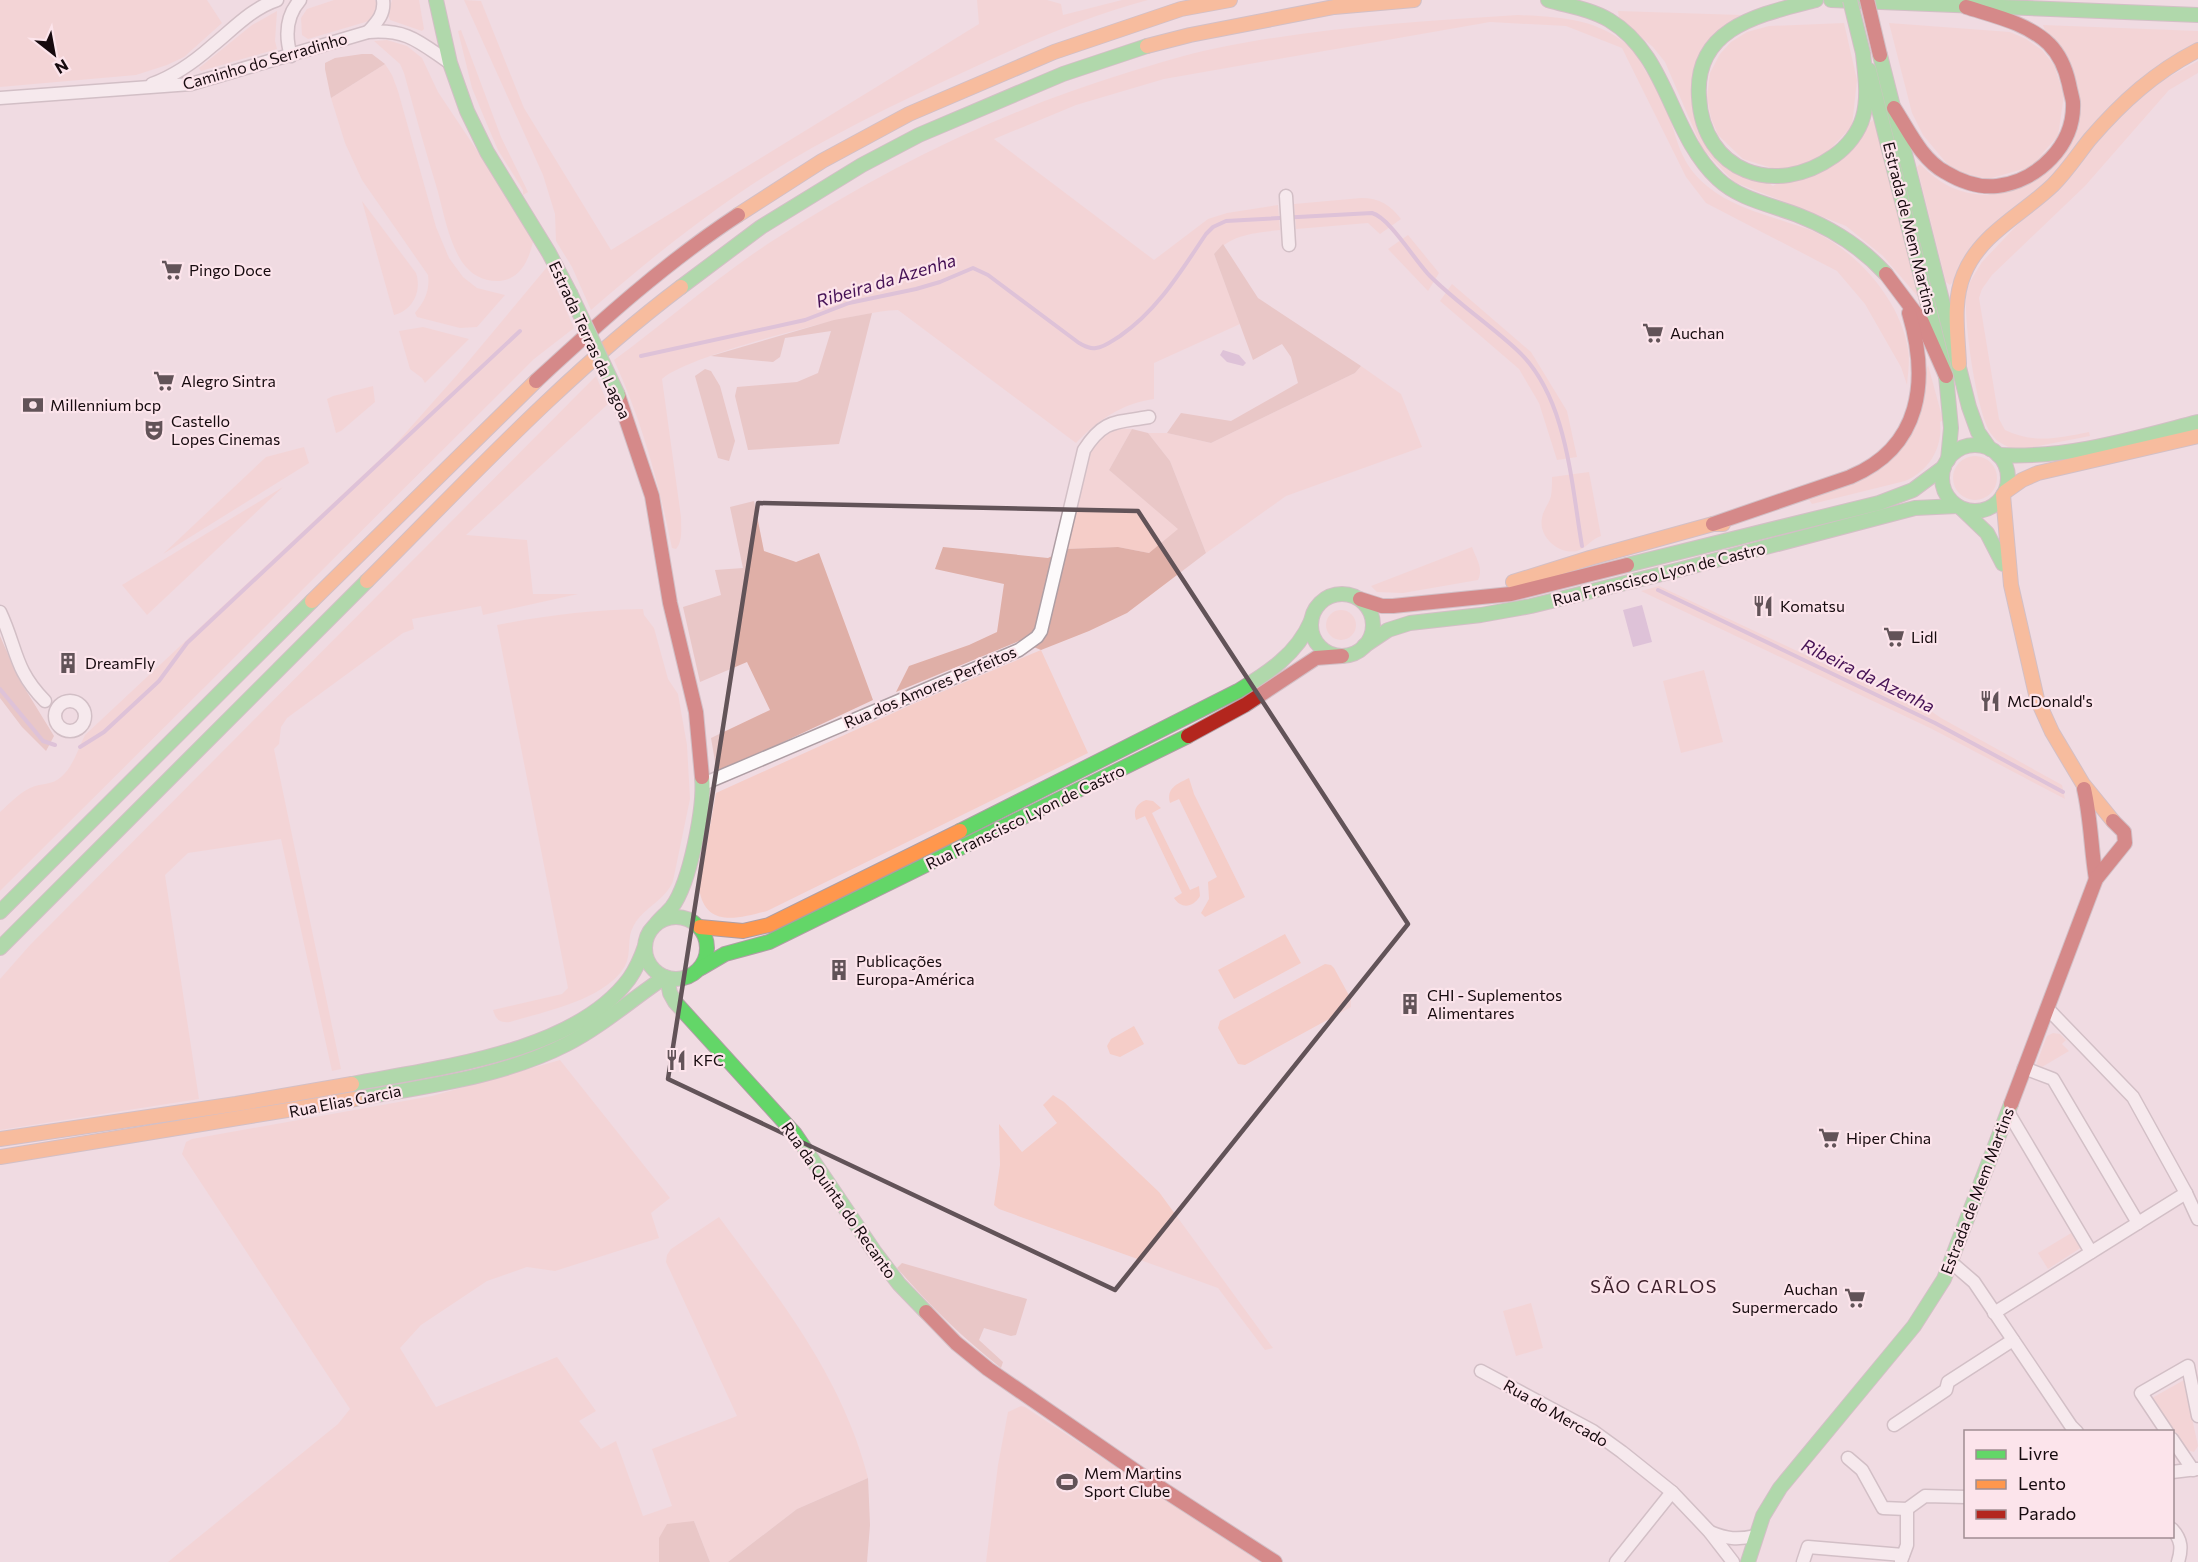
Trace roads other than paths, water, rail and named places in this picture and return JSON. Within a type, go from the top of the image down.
[{"type":"main road","name":"Estrada Terras da Lagoa","points":[[436,0],[450,63],[460,95],[487,152],[517,199],[570,293],[618,395],[652,496],[670,603],[696,712],[703,784],[687,877],[688,905],[699,926]]},
{"type":"main road","points":[[0,912],[512,403],[611,312],[658,273],[771,193],[822,161],[909,114],[1054,52],[1209,0]]},
{"type":"main road","points":[[1180,9],[1230,0]]},
{"type":"main road","points":[[0,948],[537,411],[648,312],[761,227],[862,165],[919,135],[1063,74],[1143,47],[1190,35],[1334,7],[1414,0]]},
{"type":"main road","points":[[1548,0],[1608,20],[1640,46],[1664,81],[1684,135],[1698,156],[1718,178],[1740,193],[1827,227],[1875,261],[1893,281],[1923,324],[1946,376]]},
{"type":"main road","points":[[1816,0],[1743,22],[1727,32],[1710,50],[1699,83],[1698,108],[1705,130],[1721,154],[1739,168],[1771,178],[1784,178],[1806,173],[1830,160],[1857,132],[1863,118],[1867,96],[1863,53]]},
{"type":"main road","points":[[1831,0],[2198,15]]},
{"type":"main road","name":"Estrada de Mem Martins","points":[[1850,0],[1878,100],[1946,376],[1953,428],[1946,464]]},
{"type":"main road","name":"Estrada de Mem Martins","points":[[1867,0],[1969,407],[1978,432],[1994,452]]},
{"type":"main road","points":[[1894,108],[1929,160],[1943,172],[1958,180],[1975,184],[1994,186],[2023,180],[2052,159],[2062,146],[2073,118],[2073,93],[2057,53],[2042,38],[2021,26],[1966,7]]},
{"type":"main road","points":[[1959,364],[1957,299],[1965,271],[1976,253],[2000,228],[2023,212],[2057,181],[2103,124],[2138,87],[2175,61],[2198,50]]},
{"type":"main road","points":[[1446,602],[1473,590],[1517,582],[1590,558],[1774,505],[1852,476],[1877,462],[1903,436],[1915,413],[1919,396],[1919,356],[1915,330],[1893,281]]},
{"type":"main road","points":[[2198,422],[2119,442],[2046,456],[2016,457],[1994,452],[1981,446],[1962,448],[1946,464],[1943,487],[1947,495],[1959,507],[1982,510],[1991,507],[2004,493],[2022,480],[2038,473],[2198,436]]},
{"type":"main road","points":[[1994,452],[2004,463],[2007,472],[2008,482],[2004,493]]},
{"type":"main road","name":"Rua Franscisco Lyon de Castro","points":[[1360,599],[1382,606],[1446,602],[1511,594],[1545,587],[1898,498],[1921,486],[1946,464]]},
{"type":"main road","name":"Estrada de Mem Martins","points":[[2004,493],[2011,585]]},
{"type":"main road","name":"Estrada de Mem Martins","points":[[1748,1562],[1763,1516],[1780,1488],[1914,1326],[1936,1294],[1952,1263],[2096,879],[2121,850],[2126,837],[2121,827],[2114,822],[2083,784],[2052,732],[2037,699],[2011,585],[2002,560],[1987,532],[1978,521],[1959,507]]},
{"type":"main road","name":"Rua Franscisco Lyon de Castro","points":[[1364,646],[1384,631],[1409,622],[1460,618],[1511,610],[1661,574],[1915,508],[1959,507]]},
{"type":"main road","points":[[1713,524],[1806,523]]},
{"type":"main road","points":[[1333,595],[1350,595],[1360,599],[1366,606],[1372,622],[1369,639],[1364,646],[1342,656],[1333,654],[1318,645],[1311,630],[1311,621],[1319,604],[1333,595]]},
{"type":"main road","name":"Rua Franscisco Lyon de Castro","points":[[699,926],[732,932],[745,932],[763,927],[1166,729],[1217,702],[1270,669],[1302,640],[1311,621]]},
{"type":"main road","name":"Rua Franscisco Lyon de Castro","points":[[700,968],[725,954],[769,942],[1173,744],[1245,705],[1316,658],[1342,656]]},
{"type":"main road","name":"Estrada de Mem Martins","points":[[2083,784],[2090,814],[2089,839],[2096,879]]},
{"type":"main road","points":[[2114,822],[2099,822],[2089,839],[2092,848],[2100,855],[2116,855]]},
{"type":"main road","name":"Estrada Terras da Lagoa","points":[[656,924],[673,906],[687,877]]},
{"type":"main road","points":[[680,916],[688,918],[699,926],[708,944],[705,961],[700,968],[687,977],[678,979],[666,977],[652,967],[648,961],[645,946],[650,931],[656,924],[671,917],[680,916]]},
{"type":"main road","name":"Rua Elias Garcia","points":[[0,1139],[354,1084],[444,1066],[516,1048],[578,1021],[621,990],[637,969],[645,946]]},
{"type":"main road","name":"Rua Elias Garcia","points":[[0,1157],[301,1110],[424,1086],[491,1070],[550,1051],[576,1039],[601,1025],[666,977]]},
{"type":"main road","name":"Rua da Quinta do Recanto","points":[[666,977],[678,1005],[795,1134],[886,1268],[956,1343],[988,1369],[1153,1484],[1275,1562]]},
{"type":"main road","points":[[631,1001],[650,995],[663,996],[678,1005],[680,991],[687,977]]},
{"type":"street","points":[[142,87],[168,77],[191,63],[252,13],[277,0]]},
{"type":"street","points":[[291,56],[287,25],[290,15],[300,0]]},
{"type":"street","points":[[368,32],[379,20],[383,11],[383,0]]},
{"type":"street","name":"Caminho do Serradinho","points":[[0,98],[203,82],[368,32],[394,32],[406,35],[450,63]]},
{"type":"street","points":[[1286,196],[1288,240]]},
{"type":"street","name":"Rua dos Amores Perfeitos","points":[[703,784],[1018,650],[1037,637],[1041,631],[1049,602],[1084,450],[1095,432],[1111,423],[1149,417]]},
{"type":"street","points":[[0,612],[22,670],[35,691],[45,701]]},
{"type":"street","points":[[2047,1008],[2133,1096],[2198,1219]]},
{"type":"street","points":[[2024,1068],[2053,1079],[2138,1222]]},
{"type":"street","points":[[2008,1112],[2091,1252]]},
{"type":"street","points":[[1994,1312],[2186,1193]]},
{"type":"street","points":[[1952,1263],[1974,1282],[2075,1430]]},
{"type":"street","points":[[1894,1425],[1946,1390],[1948,1382],[2013,1340]]},
{"type":"street","points":[[2166,1430],[2141,1393],[2188,1366],[2198,1416]]},
{"type":"street","name":"Rua do Mercado","points":[[1481,1371],[1593,1431],[1621,1451],[1672,1492],[1709,1531],[1733,1562]]},
{"type":"street","points":[[2174,1443],[2195,1469]]},
{"type":"street","points":[[1848,1458],[1862,1470],[1883,1508],[1907,1509],[1925,1496],[1964,1497]]},
{"type":"street","points":[[2174,1472],[2195,1469]]},
{"type":"street","points":[[1616,1562],[1672,1492]]},
{"type":"street","points":[[1803,1562],[1808,1547],[1904,1554],[1907,1509]]},
{"type":"street","name":"Rua do Mercado","points":[[1709,1531],[1725,1539],[1736,1540],[1755,1536]]},
{"type":"street","points":[[2174,1531],[2178,1536],[2179,1557]]},
{"type":"waterway","name":"Ribeira da Azenha","points":[[641,356],[805,320],[849,303],[940,282],[973,268],[988,275],[1079,343],[1094,348],[1106,345],[1120,336],[1146,314],[1168,289],[1213,227],[1226,221],[1372,213],[1387,223],[1430,276],[1517,350],[1534,369],[1557,415],[1570,468],[1582,546]]},
{"type":"waterway","points":[[80,747],[104,732],[159,681],[187,643],[520,331]]},
{"type":"waterway","name":"Ribeira da Azenha","points":[[1658,590],[1935,723],[2063,792]]},
{"type":"waterway","points":[[0,689],[43,741],[55,745]]},
{"type":"place","name":"Pingo Doce","points":[[172,270]]},
{"type":"place","name":"Auchan","points":[[1653,333]]},
{"type":"place","name":"Alegro Sintra","points":[[164,381]]},
{"type":"place","name":"Millennium bcp","points":[[33,405]]},
{"type":"place","name":"Castello Lopes Cinemas","points":[[154,430]]},
{"type":"place","name":"Komatsu","points":[[1763,606]]},
{"type":"place","name":"Lidl","points":[[1894,637]]},
{"type":"place","name":"DreamFly","points":[[68,663]]},
{"type":"place","name":"McDonald's","points":[[1990,701]]},
{"type":"place","name":"Publicações Europa-América","points":[[839,970]]},
{"type":"place","name":"CHI - Suplementos Alimentares","points":[[1410,1004]]},
{"type":"place","name":"KFC","points":[[676,1060]]},
{"type":"place","name":"Hiper China","points":[[1829,1138]]},
{"type":"place","name":"Auchan Supermercado","points":[[1855,1298]]},
{"type":"place","name":"Mem Martins Sport Clube","points":[[1067,1482]]},
{"type":"district","name":"SÃO CARLOS","points":[[1654,1287]]}]
